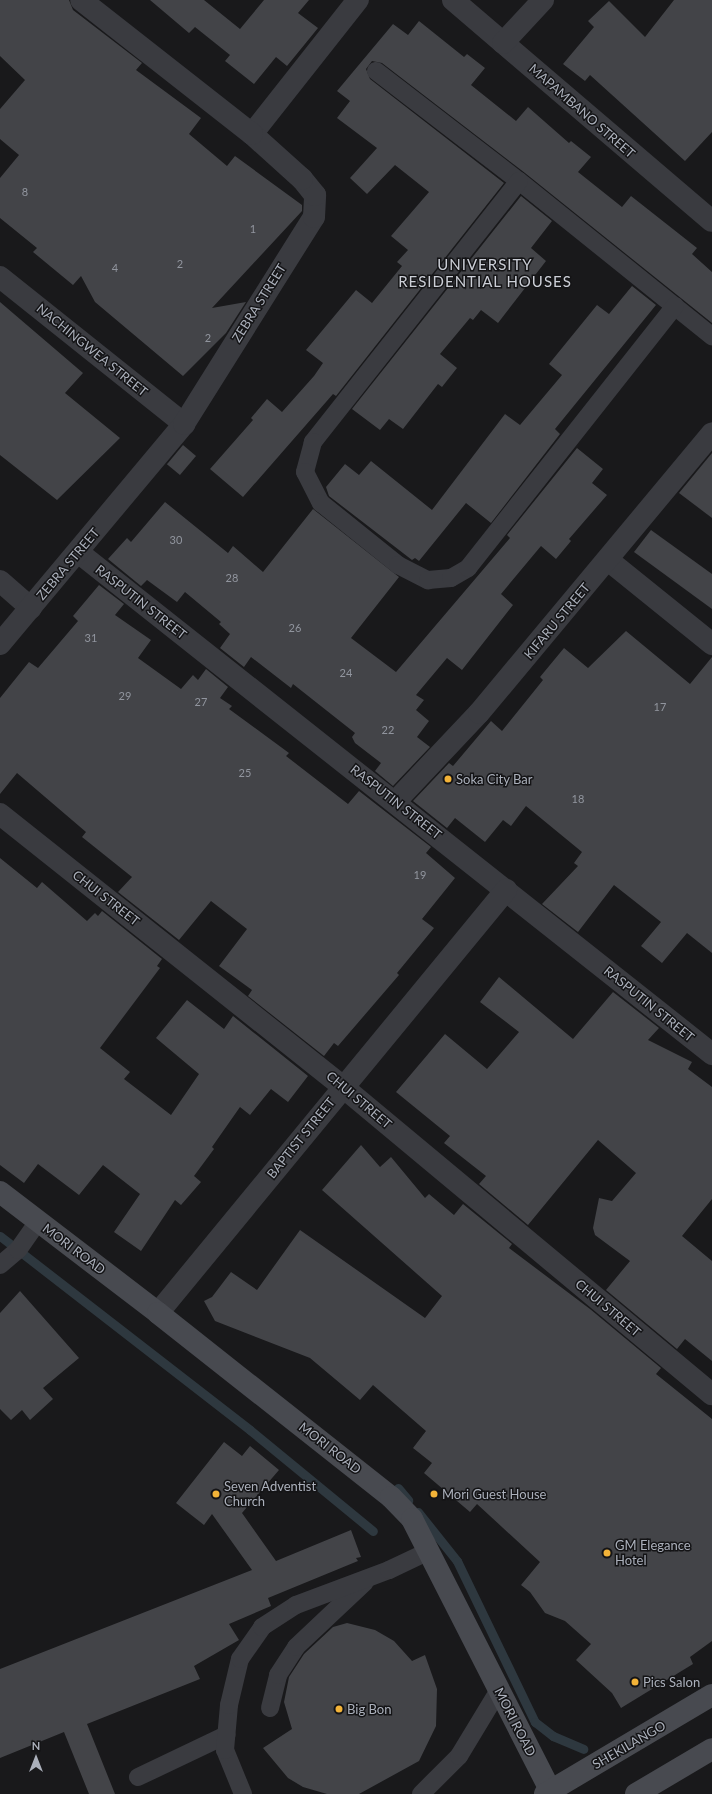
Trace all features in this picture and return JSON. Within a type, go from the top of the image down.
[{"type":"street","name":"ZEBRA STREET","points":[[0,644],[184,424],[314,217],[315,195],[302,178],[252,134],[81,0]]},
{"type":"street","points":[[252,134],[358,0]]},
{"type":"street","name":"MAPAMBANO STREET","points":[[453,0],[712,221]]},
{"type":"street","points":[[504,43],[543,0]]},
{"type":"street","name":"NACHINGWEA STREET","points":[[0,277],[184,424]]},
{"type":"street","name":"KIFARU STREET","points":[[395,802],[479,713],[608,560],[712,433]]},
{"type":"street","name":"RASPUTIN STREET","points":[[78,552],[712,1054]]},
{"type":"street","points":[[608,560],[712,644]]},
{"type":"street","points":[[0,581],[31,608]]},
{"type":"street","name":"CHUI STREET","points":[[0,814],[343,1087],[712,1394]]},
{"type":"street","name":"BAPTIST STREET","points":[[158,1312],[506,890]]},
{"type":"street","name":"MORI ROAD","points":[[0,1192],[158,1312],[391,1496],[412,1519],[499,1690],[549,1793]]},
{"type":"street","name":"SHEKILANGO","points":[[549,1793],[712,1695]]},
{"type":"street","points":[[636,1794],[712,1749]]},
{"type":"lane","points":[[376,71],[519,181],[712,336]]},
{"type":"lane","points":[[519,181],[313,442],[305,472],[320,503],[398,565],[428,580],[451,578],[468,568],[675,306]]},
{"type":"lane","points":[[0,1266],[18,1250],[38,1221]]},
{"type":"lane","points":[[243,1794],[225,1750],[229,1705],[240,1659],[262,1627],[296,1605],[389,1570],[429,1551]]},
{"type":"lane","points":[[270,1708],[278,1675],[296,1647],[373,1575]]},
{"type":"lane","points":[[422,1794],[459,1756],[499,1690]]},
{"type":"lane","points":[[138,1777],[226,1735]]},
{"type":"building","points":[[0,0],[69,0],[73,10],[142,63],[136,70],[201,118],[189,134],[227,166],[235,156],[302,205],[302,211],[212,308],[246,302],[226,333],[183,376],[95,302],[81,276],[73,285],[33,252],[37,248],[0,218],[0,178],[19,155],[0,139],[0,109],[25,80],[0,56]]},
{"type":"building","points":[[150,0],[204,0],[240,29],[264,0],[309,0],[298,13],[318,28],[287,66],[276,57],[254,84],[225,61],[230,55],[195,27],[189,33]]},
{"type":"building","points":[[674,0],[712,0],[712,132],[685,161],[590,75],[585,81],[563,64],[594,27],[588,21],[609,1],[645,37]]},
{"type":"building","points":[[419,21],[464,57],[467,54],[485,68],[471,85],[516,121],[528,107],[569,143],[571,141],[591,157],[578,172],[622,207],[631,196],[697,248],[692,254],[712,272],[712,323],[525,173],[382,63],[372,61],[366,69],[370,79],[504,183],[336,396],[333,394],[243,497],[210,469],[253,420],[251,418],[267,399],[282,412],[314,376],[323,363],[306,350],[356,290],[372,303],[402,266],[397,262],[408,250],[391,236],[429,192],[395,165],[367,194],[350,178],[377,148],[337,118],[350,101],[337,91],[393,24],[408,35]]},
{"type":"building","points":[[521,196],[552,221],[531,248],[546,261],[498,323],[481,310],[473,320],[470,318],[440,354],[457,368],[442,387],[438,384],[403,429],[389,419],[380,430],[352,409]]},
{"type":"building","points":[[632,286],[656,305],[555,429],[560,434],[491,523],[466,503],[419,561],[415,558],[412,560],[329,496],[326,487],[345,464],[359,475],[371,461],[432,510],[505,414],[520,425],[562,375],[549,364],[597,305],[609,314]]},
{"type":"building","points":[[0,302],[83,373],[65,393],[120,438],[57,500],[0,455]]},
{"type":"building","points":[[183,445],[196,456],[180,475],[167,464]]},
{"type":"building","points":[[577,448],[603,469],[592,483],[607,495],[569,539],[571,541],[556,559],[541,546],[501,594],[513,605],[462,670],[447,658],[416,695],[424,700],[416,710],[429,721],[417,737],[430,747],[393,786],[375,771],[381,763],[355,743],[352,737],[355,733],[293,684],[291,688],[251,657],[244,667],[220,648],[230,634],[219,624],[221,622],[185,592],[177,602],[147,580],[141,586],[108,559],[127,538],[131,542],[165,502],[228,553],[233,546],[263,572],[313,509],[399,577],[351,638],[396,672],[510,538],[507,535]]},
{"type":"building","points":[[712,453],[712,518],[679,493]]},
{"type":"building","points":[[651,530],[712,574],[712,609],[634,552]]},
{"type":"building","points":[[99,585],[124,604],[115,615],[151,640],[138,658],[181,689],[193,675],[198,680],[206,669],[228,687],[220,698],[232,706],[229,709],[289,753],[286,756],[348,804],[359,791],[431,847],[426,853],[455,878],[422,919],[434,928],[397,973],[399,975],[338,1046],[334,1043],[324,1056],[248,996],[252,990],[219,966],[247,929],[211,901],[179,940],[118,892],[132,877],[82,837],[86,832],[17,773],[0,794],[0,698],[29,662],[38,668],[78,621],[73,616]]},
{"type":"building","points":[[626,631],[690,684],[712,657],[712,953],[687,933],[662,963],[641,946],[661,922],[614,885],[578,932],[542,904],[578,866],[574,863],[582,852],[526,806],[511,826],[503,820],[485,842],[455,818],[447,828],[413,801],[449,763],[453,766],[491,721],[502,731],[543,680],[540,677],[564,648],[588,668]]},
{"type":"building","points":[[0,858],[37,888],[42,882],[87,921],[95,913],[98,916],[102,911],[162,959],[157,966],[160,968],[100,1048],[130,1072],[124,1079],[171,1115],[199,1074],[156,1038],[187,1000],[224,1029],[233,1016],[308,1076],[288,1102],[271,1089],[250,1115],[240,1107],[212,1147],[214,1149],[194,1176],[201,1182],[181,1205],[175,1200],[141,1251],[114,1232],[140,1194],[103,1165],[79,1195],[38,1164],[24,1183],[0,1165]]},
{"type":"building","points":[[499,977],[573,1039],[613,992],[659,1028],[648,1040],[692,1062],[688,1069],[712,1087],[712,1199],[682,1236],[712,1261],[712,1361],[685,1339],[677,1349],[606,1290],[630,1261],[595,1235],[593,1228],[599,1198],[612,1201],[636,1173],[598,1140],[528,1225],[479,1184],[486,1176],[444,1143],[450,1136],[396,1092],[445,1034],[487,1069],[519,1032],[480,1002]]},
{"type":"building","points":[[361,1145],[380,1167],[391,1157],[425,1198],[429,1194],[454,1215],[463,1204],[512,1244],[509,1248],[590,1309],[661,1368],[656,1374],[712,1419],[712,1641],[690,1657],[693,1664],[621,1708],[612,1693],[576,1660],[591,1644],[565,1621],[545,1613],[530,1592],[521,1585],[540,1562],[477,1504],[470,1512],[424,1473],[432,1463],[413,1448],[426,1431],[373,1385],[360,1400],[310,1358],[215,1321],[204,1301],[212,1297],[231,1272],[257,1290],[300,1230],[425,1318],[442,1296],[322,1190]]},
{"type":"building","points":[[20,1291],[79,1358],[43,1388],[53,1399],[30,1420],[22,1410],[11,1420],[0,1409],[0,1313]]},
{"type":"building","points":[[224,1442],[242,1456],[250,1446],[279,1470],[242,1513],[276,1561],[351,1530],[361,1557],[356,1558],[358,1561],[268,1598],[271,1606],[229,1624],[239,1640],[194,1666],[200,1679],[87,1724],[115,1794],[89,1794],[64,1732],[0,1758],[0,1669],[252,1570],[212,1514],[204,1525],[176,1503]]},
{"type":"building","points":[[347,1623],[375,1630],[394,1641],[412,1661],[425,1655],[437,1689],[436,1726],[419,1761],[359,1794],[327,1794],[303,1787],[288,1778],[263,1748],[292,1729],[284,1702],[289,1677],[304,1654],[333,1627]]},
{"type":"waterway","points":[[0,1236],[250,1430],[373,1531]]},
{"type":"waterway","points":[[398,1488],[408,1500]]},
{"type":"waterway","points":[[418,1512],[457,1561],[535,1722],[553,1736],[583,1749]]},
{"type":"place","name":"Soka City Bar","points":[[448,779]]},
{"type":"place","name":"Seven Adventist Church","points":[[216,1494]]},
{"type":"place","name":"Mori Guest House","points":[[434,1494]]},
{"type":"place","name":"GM Elegance Hotel","points":[[607,1553]]},
{"type":"place","name":"Pics Salon","points":[[635,1682]]},
{"type":"place","name":"Big Bon","points":[[339,1709]]},
{"type":"district","name":"UNIVERSITY RESIDENTIAL HOUSES","points":[[485,272]]}]
